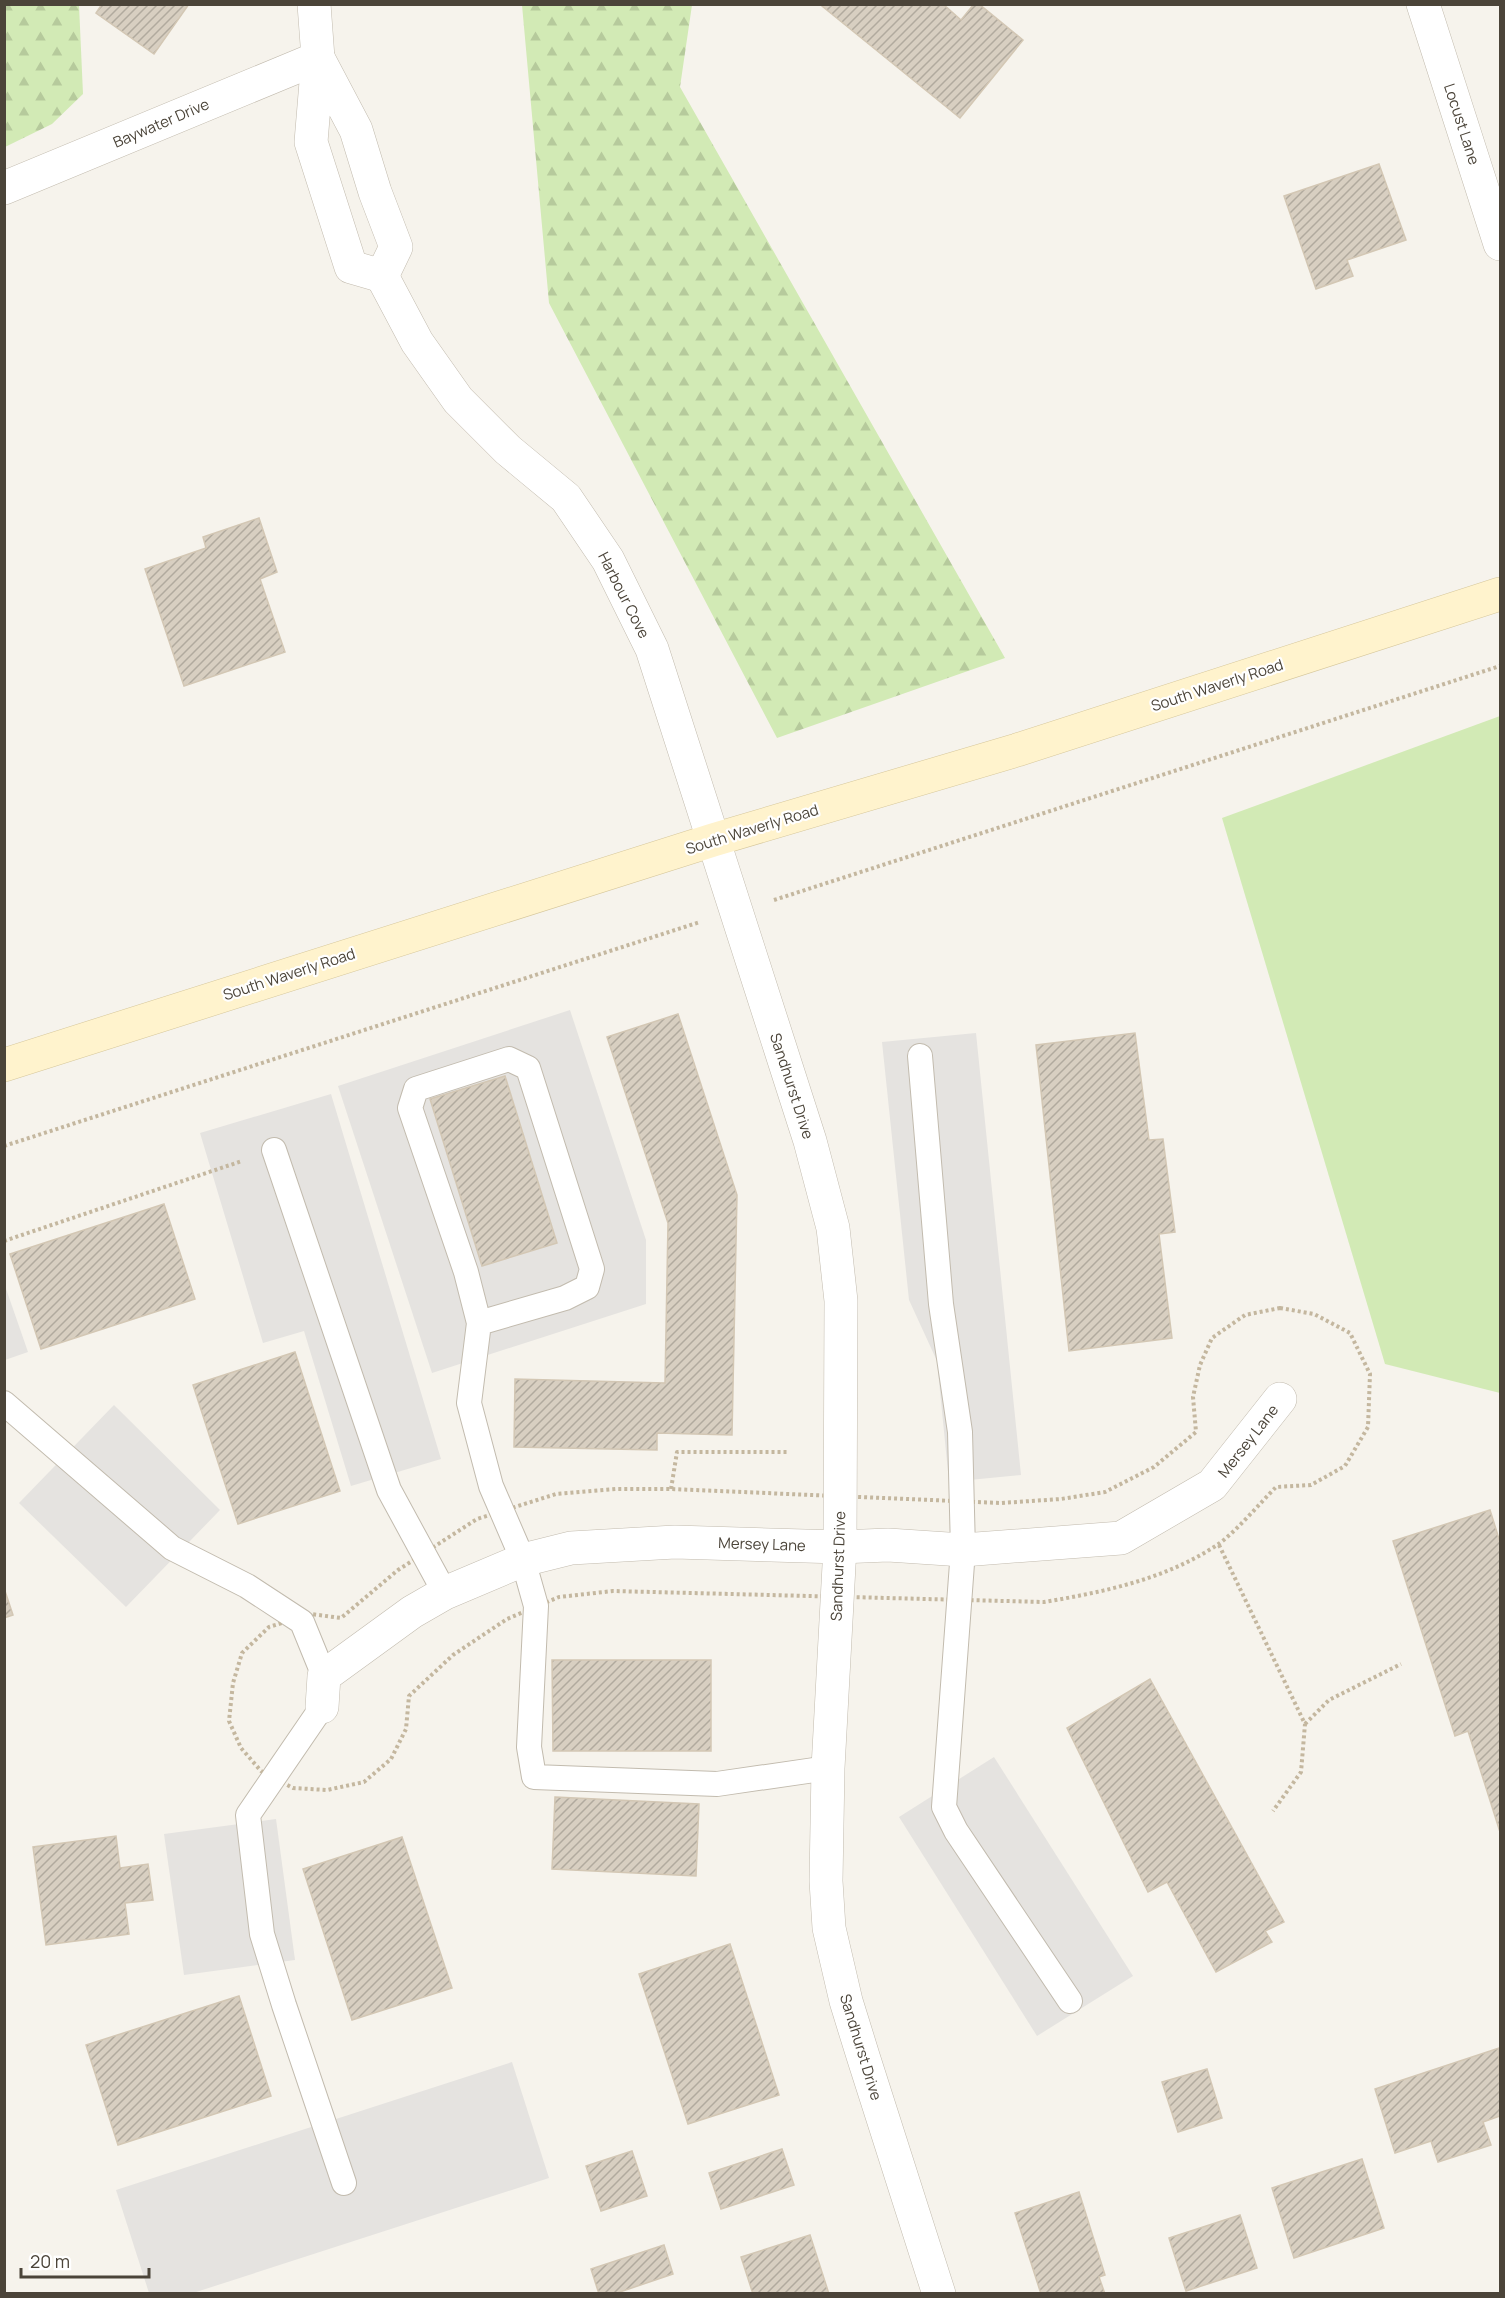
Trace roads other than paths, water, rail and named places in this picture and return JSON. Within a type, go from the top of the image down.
[{"type":"main road","name":"South Waverly Road","points":[[4,1065],[713,840],[1017,750],[1500,594]]},
{"type":"street","points":[[314,4],[318,58],[311,142],[351,267],[382,276],[396,247],[375,192],[356,130],[318,58]]},
{"type":"street","name":"Locust Lane","points":[[1423,4],[1500,244]]},
{"type":"street","name":"Baywater Drive","points":[[4,188],[318,58]]},
{"type":"street","points":[[332,208],[375,192]]},
{"type":"street","name":"Harbour Cove","points":[[382,276],[417,342],[458,400],[508,450],[566,498],[608,560],[652,649],[713,840]]},
{"type":"street","name":"Sandhurst Drive","points":[[713,840],[810,1141],[833,1227],[841,1301],[840,1547],[828,1768],[826,1881],[830,1928],[853,2023],[939,2294]]},
{"type":"street","name":"Mersey Lane","points":[[323,1691],[412,1612],[445,1593],[523,1560],[571,1548],[675,1542],[840,1547],[888,1545],[963,1550],[1121,1538],[1212,1485],[1280,1399]]},
{"type":"lane","points":[[920,1056],[941,1304],[960,1431],[963,1550],[945,1807],[956,1831],[1070,2001]]},
{"type":"lane","points":[[479,1323],[564,1298],[587,1287],[592,1269],[528,1068],[509,1059],[416,1089],[410,1107],[465,1272],[479,1323],[469,1403],[491,1486],[523,1560],[536,1606],[529,1747],[534,1777],[717,1784],[828,1768]]},
{"type":"lane","points":[[274,1150],[388,1490],[445,1593]]},
{"type":"lane","points":[[4,1403],[172,1548],[247,1586],[302,1622],[323,1691],[248,1815],[262,1934],[344,2183]]}]
